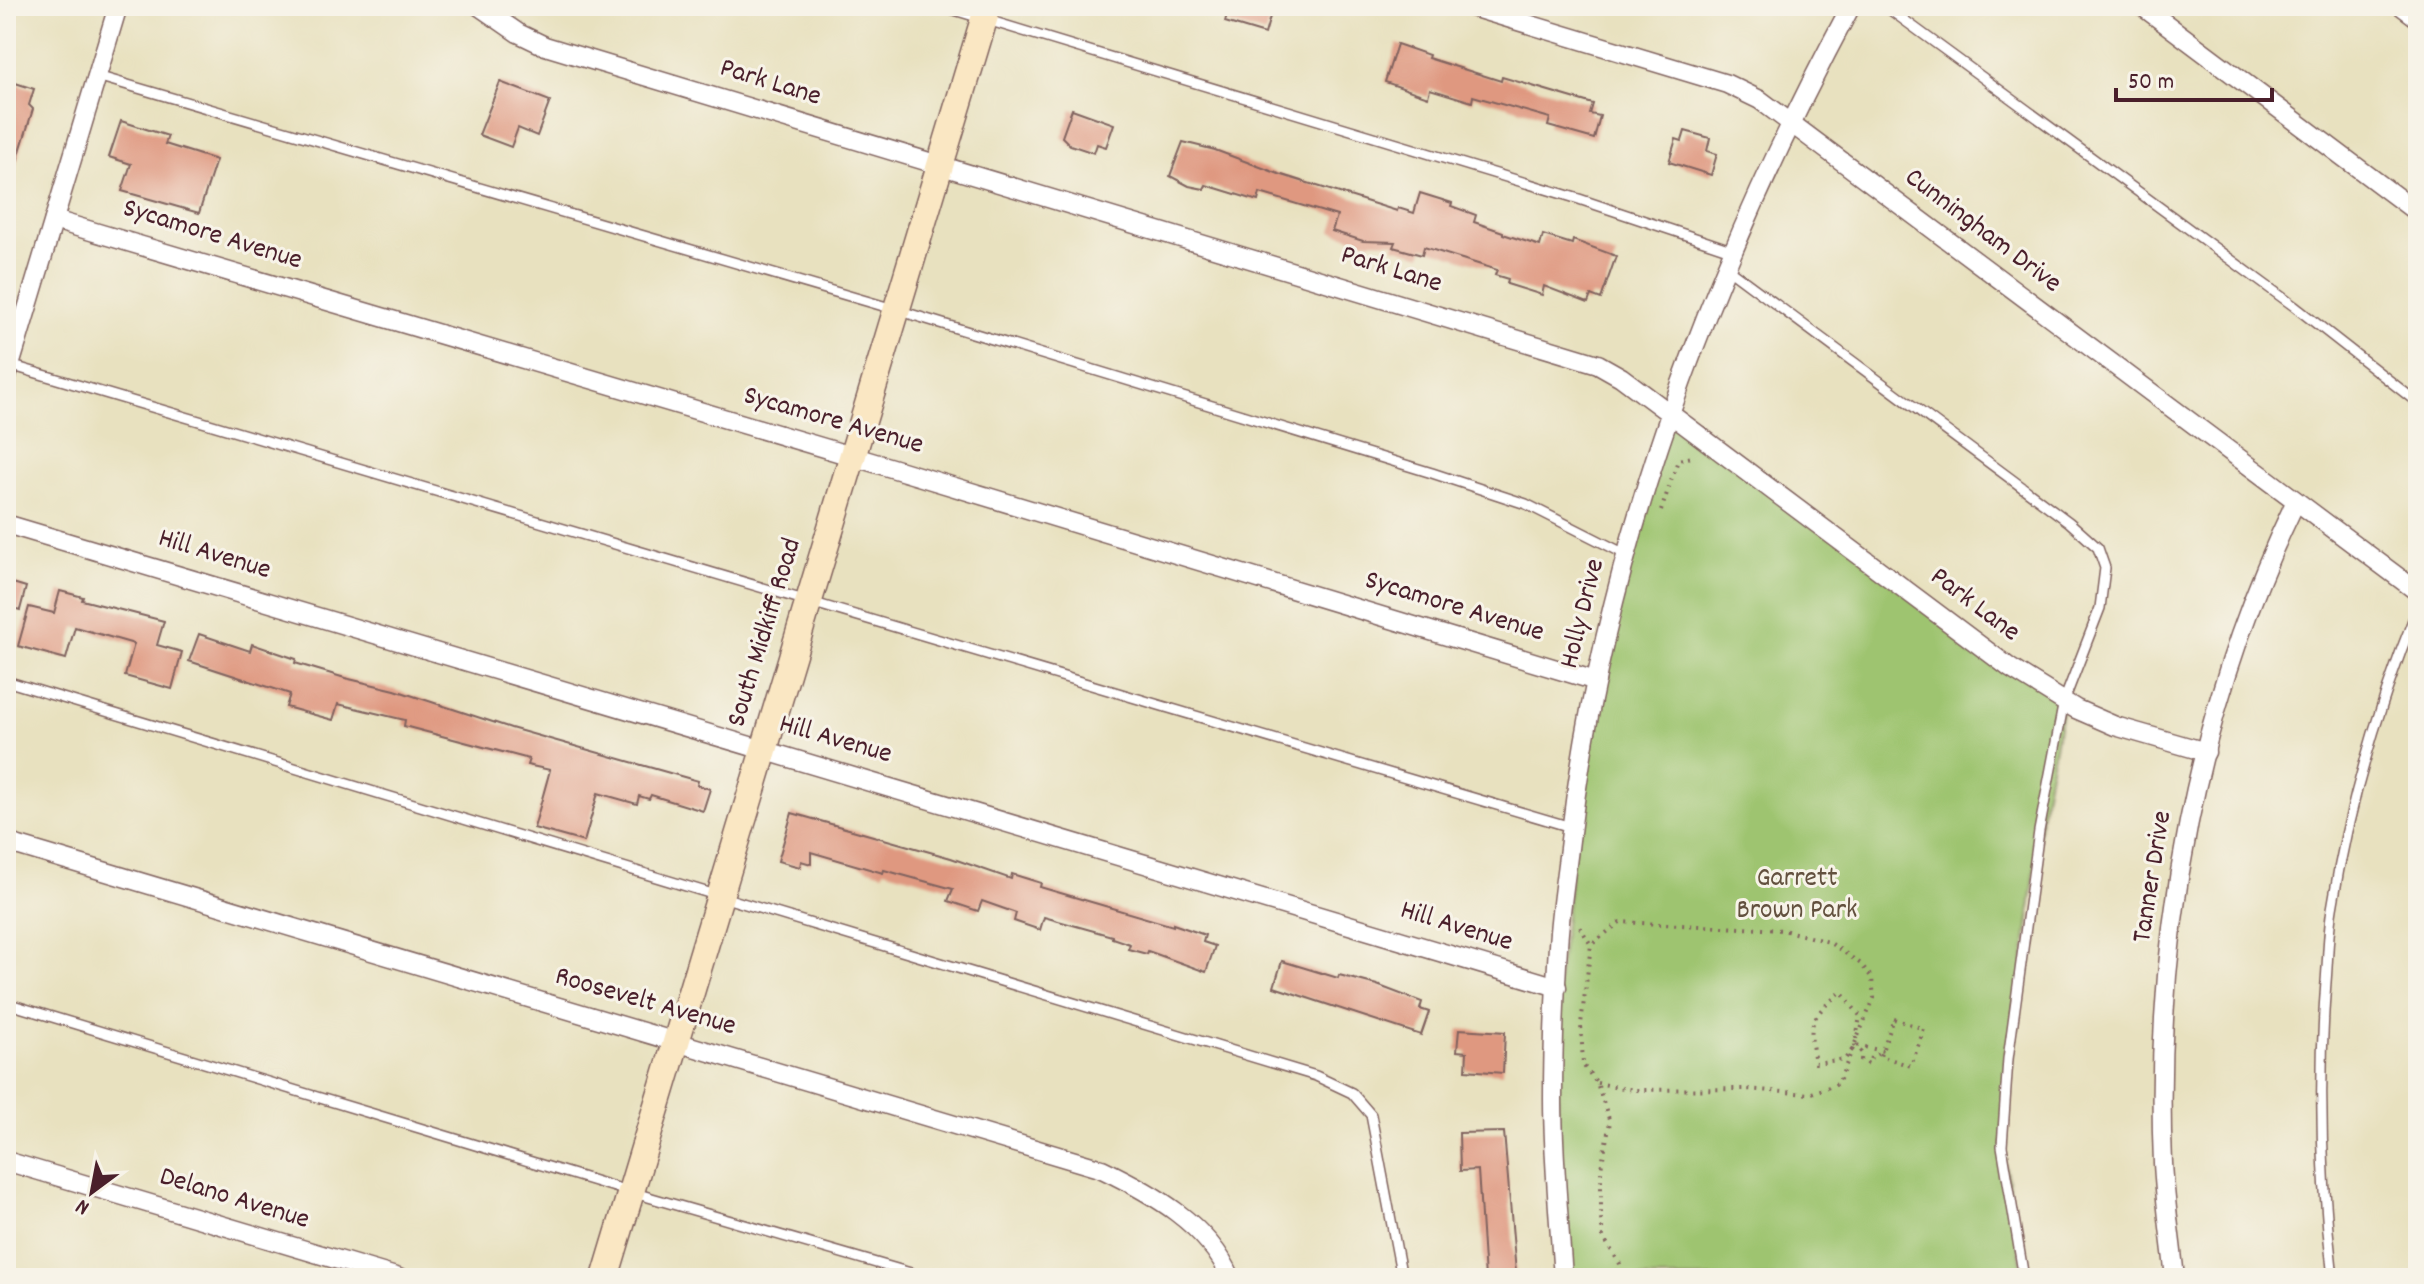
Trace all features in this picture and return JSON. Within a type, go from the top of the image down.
[{"type":"main road","name":"South Midkiff Road","points":[[605,1278],[986,12]]},
{"type":"street","points":[[8,372],[118,6]]},
{"type":"street","name":"Park Lane","points":[[479,6],[510,29],[545,46],[1589,360],[1621,377],[2010,668],[2064,701],[2115,726],[2206,752]]},
{"type":"street","name":"Cunningham Drive","points":[[1468,6],[1727,84],[1760,100],[2418,592]]},
{"type":"street","name":"Holly Drive","points":[[1563,1278],[1553,1098],[1564,877],[1609,617],[1683,376],[1770,164],[1851,6]]},
{"type":"street","points":[[2142,6],[2418,213]]},
{"type":"street","name":"Sycamore Avenue","points":[[54,220],[1596,681]]},
{"type":"street","name":"Tanner Drive","points":[[2175,1278],[2163,1159],[2164,1025],[2176,898],[2187,828],[2226,676],[2257,591],[2296,501]]},
{"type":"street","name":"Hill Avenue","points":[[6,524],[1557,987]]},
{"type":"street","name":"Roosevelt Avenue","points":[[6,842],[1119,1176],[1153,1194],[1192,1226],[1222,1262],[1231,1278]]},
{"type":"street","name":"Delano Avenue","points":[[6,1161],[399,1278]]},
{"type":"lane","points":[[941,6],[986,12],[1579,199],[1731,260],[2069,522],[2098,548],[2105,568],[2100,608],[2064,701],[2039,831],[2008,1059],[2002,1146],[2024,1278]]},
{"type":"lane","points":[[1885,6],[2294,306],[2418,403]]},
{"type":"lane","points":[[2394,6],[2418,24]]},
{"type":"lane","points":[[97,75],[897,310],[1526,504],[1627,555]]},
{"type":"lane","points":[[8,372],[808,602],[1571,827]]},
{"type":"lane","points":[[2333,1278],[2323,1195],[2320,1052],[2331,911],[2360,777],[2397,658],[2418,607]]},
{"type":"lane","points":[[6,681],[1316,1076],[1352,1093],[1371,1115],[1402,1278]]},
{"type":"lane","points":[[6,1003],[631,1192],[928,1278]]},
{"type":"path","points":[[1659,516],[1678,460],[1692,457],[1704,466]]},
{"type":"path","points":[[1582,914],[1580,930],[1591,945],[1581,1024],[1583,1065],[1597,1083],[1610,1122],[1601,1168],[1603,1237],[1620,1264],[1624,1278]]},
{"type":"path","points":[[1591,945],[1620,922],[1783,930],[1829,942],[1861,964],[1872,978],[1874,998],[1838,1084],[1809,1094],[1746,1089],[1634,1090],[1597,1083]]},
{"type":"path","points":[[1841,992],[1860,1016],[1855,1045],[1845,1059],[1815,1063],[1810,1035],[1814,1015],[1841,992]]},
{"type":"path","points":[[1855,1045],[1862,1053],[1861,1060],[1869,1064],[1871,1057],[1883,1051],[1894,1019],[1924,1029],[1911,1066],[1880,1056],[1883,1051]]},
{"type":"path","points":[[1855,1045],[1883,1051]]},
{"type":"green space","name":"Garrett Brown Park","points":[[1671,416],[2064,702],[2041,817],[2002,1146],[2024,1278],[1563,1278],[1555,1008],[1590,712]]},
{"type":"building","points":[[1229,6],[1273,6],[1265,34],[1225,22]]},
{"type":"building","points":[[1397,44],[1429,55],[1428,58],[1501,81],[1502,77],[1593,104],[1590,114],[1600,116],[1594,139],[1548,126],[1550,118],[1473,96],[1472,102],[1430,89],[1428,97],[1385,82]]},
{"type":"building","points":[[6,80],[34,89],[29,105],[33,109],[10,184],[6,183]]},
{"type":"building","points":[[500,82],[550,101],[537,136],[518,128],[511,147],[479,135]]},
{"type":"building","points":[[1072,109],[1114,124],[1106,147],[1097,144],[1094,153],[1070,145],[1062,137]]},
{"type":"building","points":[[121,121],[168,136],[165,144],[216,160],[199,213],[122,191],[131,164],[109,157]]},
{"type":"building","points":[[1685,131],[1710,138],[1707,151],[1717,154],[1711,175],[1669,162],[1676,139],[1682,141]]},
{"type":"building","points":[[1183,142],[1397,211],[1398,208],[1414,213],[1420,193],[1476,215],[1474,222],[1540,246],[1543,235],[1572,244],[1573,240],[1616,256],[1601,299],[1591,295],[1588,303],[1544,286],[1542,295],[1507,284],[1508,279],[1495,275],[1497,270],[1424,247],[1422,255],[1393,247],[1395,242],[1363,241],[1332,231],[1337,216],[1260,193],[1258,201],[1206,185],[1204,189],[1189,186],[1170,176]]},
{"type":"building","points":[[6,581],[26,587],[20,610],[6,606]]},
{"type":"building","points":[[60,591],[83,597],[82,600],[164,621],[157,645],[182,652],[172,689],[125,676],[134,644],[75,627],[66,659],[18,646],[29,607],[54,613]]},
{"type":"building","points":[[199,634],[250,651],[252,644],[296,659],[295,663],[698,781],[697,785],[710,789],[703,811],[651,795],[649,799],[639,796],[637,804],[598,793],[584,842],[534,828],[550,770],[527,765],[529,759],[404,726],[405,720],[338,704],[333,720],[286,707],[290,694],[189,661]]},
{"type":"building","points":[[792,813],[951,858],[1011,879],[1012,874],[1041,883],[1040,887],[1205,935],[1203,942],[1215,946],[1206,972],[1148,951],[1147,954],[1128,949],[1130,944],[1112,936],[1044,917],[1040,930],[1014,921],[1016,913],[982,901],[978,911],[948,901],[953,889],[884,870],[883,873],[811,852],[811,864],[801,861],[800,867],[778,861]]},
{"type":"building","points":[[1282,961],[1338,978],[1339,975],[1377,985],[1422,1002],[1420,1009],[1429,1012],[1421,1035],[1274,987]]},
{"type":"building","points":[[1459,1029],[1505,1032],[1503,1073],[1466,1070],[1467,1052],[1457,1051]]},
{"type":"building","points":[[1504,1132],[1516,1273],[1510,1274],[1511,1278],[1485,1278],[1478,1170],[1460,1171],[1459,1133]]}]
